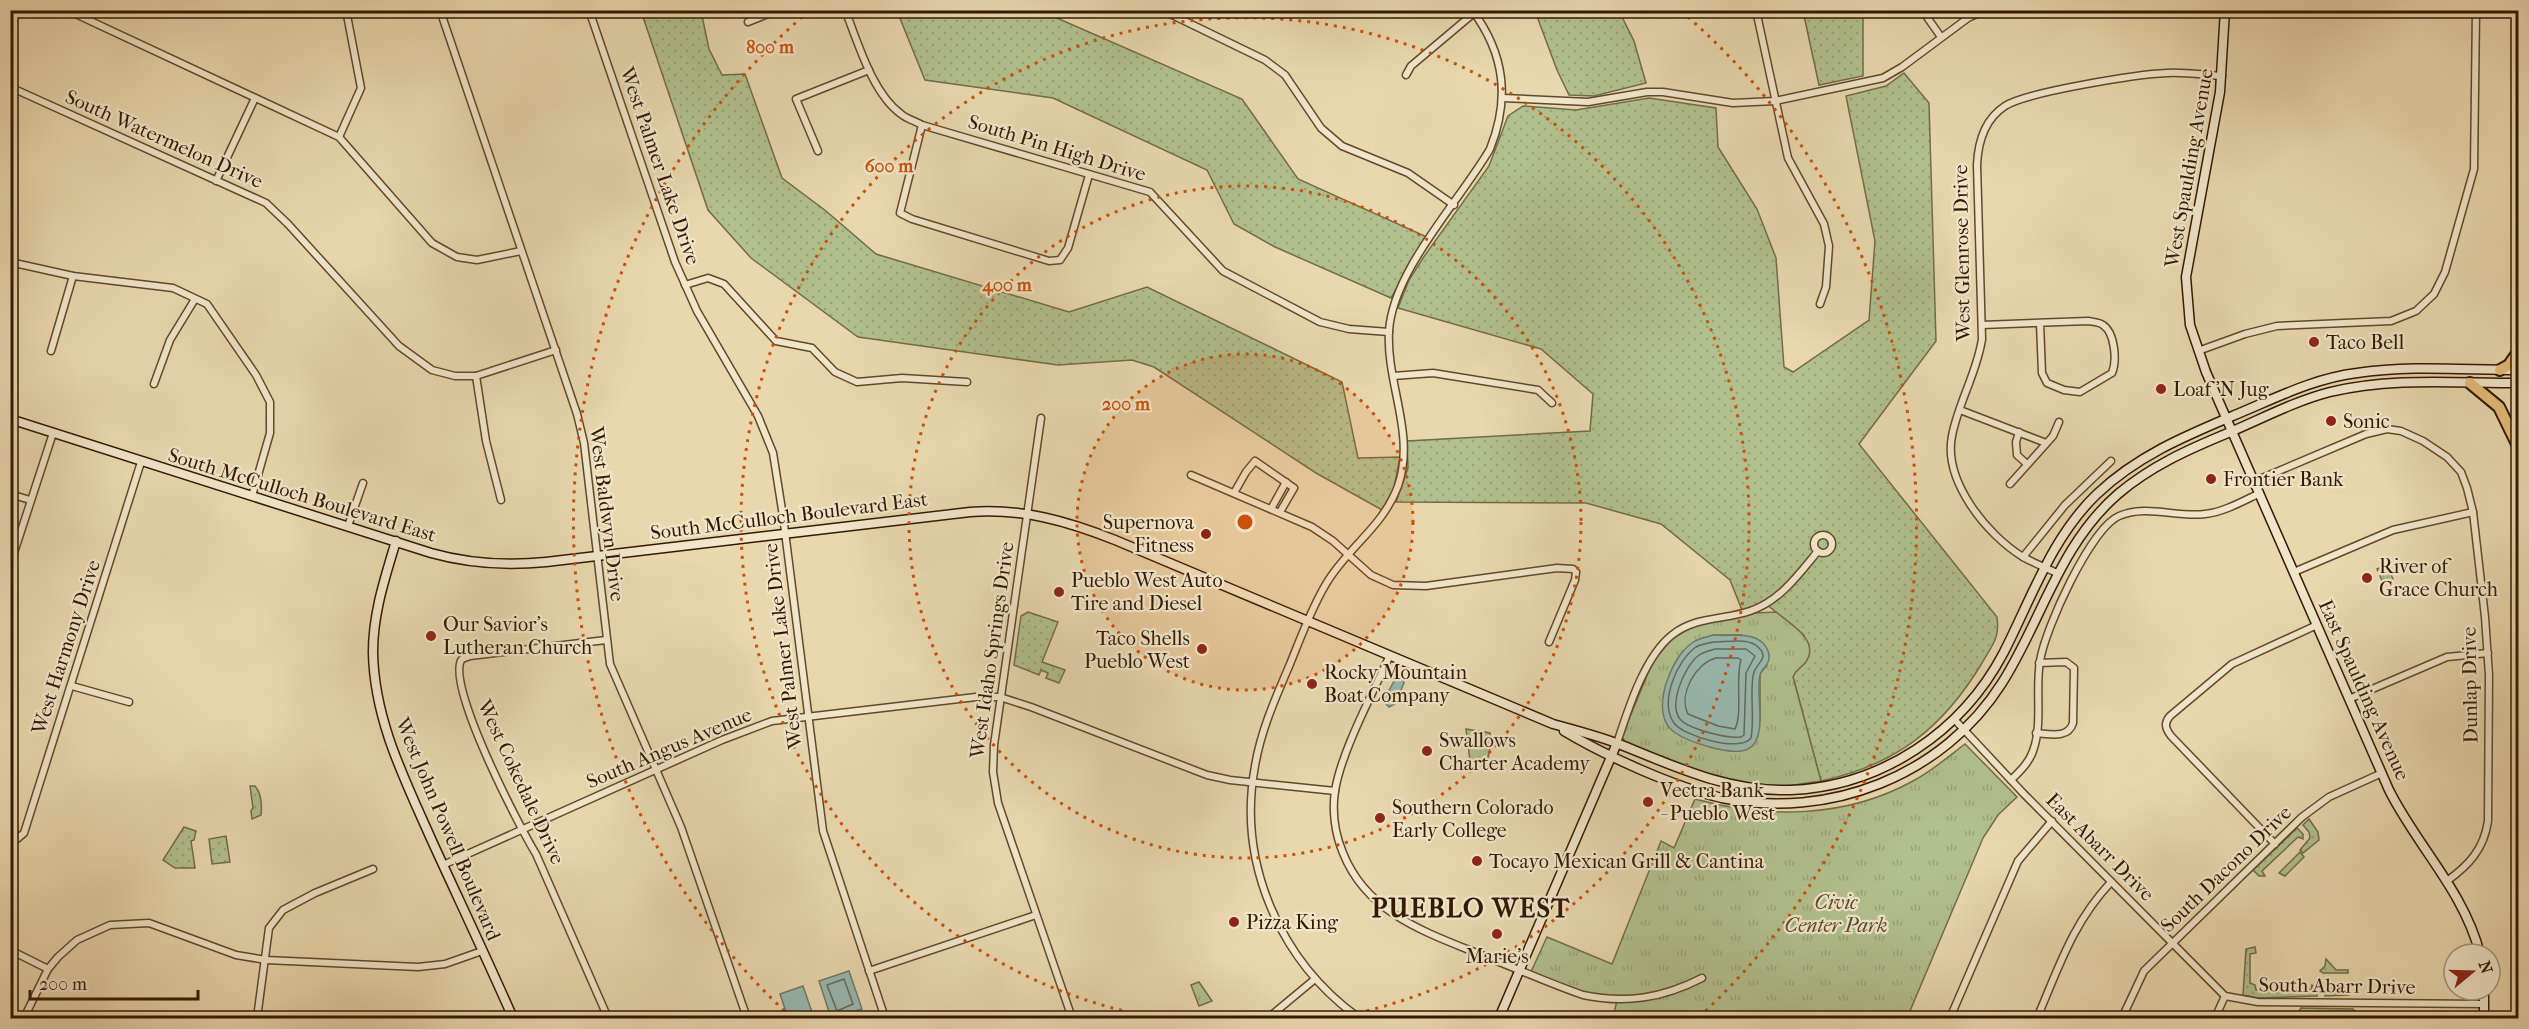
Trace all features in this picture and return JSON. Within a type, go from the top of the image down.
[{"type":"highway","points":[[2500,370],[2509,365],[2518,352]]},
{"type":"highway","points":[[2470,383],[2499,407],[2518,446]]},
{"type":"main road","name":"West Spaulding Avenue","points":[[2225,10],[2222,76],[2186,277],[2188,315],[2198,351],[2232,431]]},
{"type":"main road","name":"South McCulloch Boulevard East","points":[[1553,724],[1617,743],[1718,782],[1756,789],[1799,789],[1844,782],[1880,769],[1928,742],[1954,719],[1989,677],[2045,567],[2082,510],[2118,476],[2158,449],[2302,386],[2353,373],[2393,370],[2518,370]]},
{"type":"main road","name":"South McCulloch Boulevard East","points":[[10,419],[450,558],[491,564],[524,564],[970,512],[1028,513],[1084,527],[1553,724],[1612,756],[1682,785],[1715,796],[1755,802],[1800,803],[1847,795],[1886,782],[1930,757],[1964,729],[1988,703],[2006,676],[2057,573],[2093,519],[2126,487],[2165,461],[2297,403],[2338,391],[2391,384],[2518,383]]},
{"type":"main road","name":"East Spaulding Avenue","points":[[2232,431],[2382,774],[2402,813],[2447,880],[2469,919],[2476,942]]},
{"type":"main road","name":"West John Powell Boulevard","points":[[396,541],[375,619],[373,645],[375,683],[382,720],[443,864],[513,1018]]},
{"type":"main road","points":[[1499,1018],[1617,743]]},
{"type":"main road","points":[[2484,1004],[2484,1018]]},
{"type":"street","points":[[67,10],[82,14],[339,137],[432,243],[457,257],[477,260],[521,251]]},
{"type":"street","points":[[339,137],[361,88],[346,10]]},
{"type":"street","name":"West Baldwyn Drive","points":[[440,10],[582,432],[606,640],[613,671],[658,769],[695,864],[747,1018]]},
{"type":"street","name":"West Palmer Lake Drive","points":[[589,10],[685,285],[766,433],[777,472],[786,533],[823,831],[885,1018]]},
{"type":"street","points":[[748,22],[777,10]]},
{"type":"street","name":"South Pin High Drive","points":[[845,10],[869,70],[887,100],[901,114],[922,125],[1150,192],[1223,271],[1320,322],[1349,329],[1389,332]]},
{"type":"street","points":[[1162,10],[1265,60],[1285,75],[1321,128],[1342,146],[1408,173],[1454,205]]},
{"type":"street","points":[[1756,10],[1788,158],[1824,224],[1828,246],[1826,287],[1820,304]]},
{"type":"street","points":[[1922,10],[1941,37]]},
{"type":"street","points":[[1503,98],[1588,102],[1647,92],[1663,92],[1733,103],[1775,101],[1883,78],[1902,67],[1968,18],[1986,10]]},
{"type":"street","points":[[2198,351],[2267,328],[2286,325],[2385,323],[2409,315],[2423,306],[2434,294],[2445,272],[2474,169],[2476,10]]},
{"type":"street","points":[[1359,1018],[1315,979],[1284,936],[1265,895],[1252,838],[1252,782],[1263,730],[1327,581],[1382,518],[1401,475],[1404,456],[1403,428],[1393,376],[1389,332],[1392,310],[1400,288],[1413,264],[1490,149],[1496,134],[1503,98],[1501,72],[1492,42],[1473,12],[1411,66],[1406,75]]},
{"type":"street","points":[[818,151],[796,99],[869,70]]},
{"type":"street","name":"West Glenrose Drive","points":[[2057,573],[2023,557],[1990,527],[1957,483],[1952,470],[1950,447],[1960,410],[1977,366],[1982,325],[1977,153],[1984,131],[1989,122],[2007,105],[2030,96],[2155,74],[2222,76]]},
{"type":"street","name":"South Watermelon Drive","points":[[10,87],[266,203],[410,355],[443,374],[476,376],[556,350]]},
{"type":"street","points":[[216,181],[255,98]]},
{"type":"street","points":[[922,125],[900,213],[912,219],[1049,261],[1060,260],[1068,248],[1089,175]]},
{"type":"street","points":[[10,262],[73,276],[173,288],[207,304],[256,375],[270,402],[270,433],[252,496]]},
{"type":"street","points":[[51,351],[73,276]]},
{"type":"street","points":[[685,285],[708,278],[724,284],[776,341],[812,348],[835,372],[857,382],[902,378],[967,382]]},
{"type":"street","points":[[154,384],[170,340],[195,298]]},
{"type":"street","points":[[1982,325],[2088,321],[2096,322],[2107,328],[2114,355],[2114,367],[2108,377],[2080,392],[2047,383],[2044,378],[2040,323]]},
{"type":"street","points":[[1393,376],[1433,373],[1538,390],[1552,403]]},
{"type":"street","points":[[476,376],[486,441],[501,500]]},
{"type":"street","points":[[1960,410],[2046,443]]},
{"type":"street","name":"West Idaho Springs Drive","points":[[1041,418],[1000,697],[994,745],[994,784],[1072,1018]]},
{"type":"street","points":[[2010,484],[2053,436],[2059,422]]},
{"type":"street","name":"Dunlap Drive","points":[[2255,481],[2378,430],[2401,431],[2438,450],[2451,460],[2463,477],[2473,512],[2488,652],[2487,833],[2478,853],[2447,880]]},
{"type":"street","points":[[2019,432],[2016,442],[2017,456],[2027,465]]},
{"type":"street","points":[[10,566],[53,433]]},
{"type":"street","points":[[1234,493],[1241,479],[1255,461],[1294,488],[1280,512]]},
{"type":"street","points":[[2023,557],[2036,538],[2065,505],[2111,461]]},
{"type":"street","name":"West Harmony Drive","points":[[14,839],[24,833],[141,462]]},
{"type":"street","points":[[1191,475],[1271,508],[1319,531],[1377,579],[1393,585],[1410,587],[1557,568],[1573,568],[1576,572],[1575,580],[1549,642]]},
{"type":"street","points":[[1271,508],[1286,482]]},
{"type":"street","points":[[348,525],[363,483]]},
{"type":"street","points":[[2011,780],[2032,754],[2036,733],[2039,663],[2047,635],[2067,586],[2101,530],[2119,516],[2157,510],[2193,515],[2209,514],[2260,493]]},
{"type":"street","points":[[10,494],[30,500]]},
{"type":"street","points":[[2294,572],[2393,530],[2473,512]]},
{"type":"street","points":[[1617,743],[1650,662],[1666,640],[1694,622],[1746,612],[1765,604],[1785,589],[1818,551]]},
{"type":"street","points":[[2275,844],[2165,728],[2170,716],[2228,666],[2317,625]]},
{"type":"street","name":"West Cokedale Drive","points":[[606,640],[465,657],[460,662],[459,678],[466,706],[521,831],[536,854],[608,1018]]},
{"type":"street","points":[[2349,699],[2447,657],[2488,652]]},
{"type":"street","points":[[1390,656],[1354,737],[1335,791],[1335,825],[1340,848],[1357,882],[1372,898],[1409,925],[1582,995],[1617,1000],[1658,995],[1702,978]]},
{"type":"street","points":[[2036,733],[2065,734],[2070,731],[2073,723],[2074,668],[2067,662],[2039,663]]},
{"type":"street","points":[[72,686],[129,702]]},
{"type":"street","name":"South Angus Avenue","points":[[443,864],[772,721],[976,697],[1000,697],[1201,773],[1252,782],[1335,791]]},
{"type":"street","name":"East Abarr Drive","points":[[1954,719],[2011,780],[2225,996]]},
{"type":"street","name":"South Dacono Drive","points":[[2122,1018],[2144,971],[2275,844],[2320,803],[2382,774]]},
{"type":"street","points":[[1950,1018],[2018,861],[2052,821]]},
{"type":"street","points":[[258,1018],[269,928],[283,910],[373,868]]},
{"type":"street","points":[[2037,1018],[2077,925],[2092,902],[2111,882]]},
{"type":"street","points":[[869,971],[1036,915]]},
{"type":"street","points":[[24,1018],[48,969],[77,940],[110,925],[149,923],[236,955],[266,960],[418,967],[445,964],[482,951]]},
{"type":"street","points":[[10,950],[48,969]]},
{"type":"street","points":[[1268,1018],[1315,979]]},
{"type":"street","points":[[2215,1018],[2225,996]]},
{"type":"street","name":"South Abarr Drive","points":[[2225,996],[2258,1002],[2484,1004]]},
{"type":"green space","points":[[641,11],[701,11],[709,49],[722,75],[745,74],[782,178],[826,211],[876,254],[1069,312],[1147,287],[1342,382],[1358,458],[1400,457],[1394,488],[1382,510],[1316,473],[1154,367],[1132,360],[1058,365],[858,337],[751,258],[708,210]]},
{"type":"green space","points":[[897,11],[1041,11],[1242,99],[1298,179],[1427,237],[1391,298],[1275,247],[1234,224],[1207,170],[1053,98],[925,80]]},
{"type":"green space","points":[[1535,11],[1619,11],[1634,41],[1646,83],[1594,96],[1569,95]]},
{"type":"green space","points":[[1803,11],[1863,11],[1863,76],[1819,85]]},
{"type":"green space","points":[[1904,73],[1929,103],[1936,341],[1859,444],[1997,617],[1997,631],[1992,646],[1967,686],[1934,725],[1895,754],[1848,774],[1821,781],[1793,677],[1795,670],[1805,663],[1804,635],[1766,604],[1742,610],[1730,580],[1661,524],[1586,503],[1396,502],[1408,468],[1407,441],[1590,431],[1593,394],[1541,349],[1398,308],[1409,280],[1423,258],[1489,166],[1508,116],[1523,106],[1576,110],[1649,98],[1716,108],[1718,147],[1757,209],[1776,258],[1784,367],[1793,372],[1869,320],[1875,241],[1846,96],[1886,86]]},
{"type":"green space","points":[[2387,565],[2393,579],[2383,583],[2377,569]]},
{"type":"green space","points":[[1028,612],[1058,622],[1042,662],[1065,670],[1059,683],[1046,678],[1048,673],[1041,670],[1039,675],[1014,665],[1021,616]]},
{"type":"green space","points":[[1776,612],[1802,633],[1807,640],[1809,655],[1793,677],[1821,781],[1771,787],[1733,782],[1696,772],[1625,742],[1622,736],[1653,661],[1673,638],[1697,624],[1755,613]],"holes":[[[1714,635],[1742,635],[1767,665],[1760,674],[1760,721],[1665,690],[1676,661],[1686,649]]]},
{"type":"green space","points":[[1466,729],[1490,733],[1491,744],[1488,758],[1470,761]]},
{"type":"green space","name":"Civic Center Park","points":[[1965,744],[2017,797],[1998,815],[1983,838],[1907,1018],[1613,1018],[1617,1000],[1583,995],[1530,974],[1547,937],[1612,964],[1661,841],[1674,848],[1695,799],[1750,810],[1778,812],[1834,808],[1861,802],[1913,781]]},
{"type":"green space","points":[[250,786],[255,786],[257,789],[261,804],[261,815],[252,819],[253,808]]},
{"type":"green space","points":[[2309,819],[2318,832],[2319,840],[2303,853],[2300,850],[2310,838],[2309,832],[2303,825]]},
{"type":"green space","points":[[184,827],[196,831],[194,840],[191,841],[195,868],[175,868],[163,860]]},
{"type":"green space","points":[[2297,828],[2303,834],[2303,839],[2298,837],[2262,871],[2265,876],[2259,876],[2253,870]]},
{"type":"green space","points":[[226,836],[230,862],[212,864],[209,839]]},
{"type":"green space","points":[[2300,852],[2304,857],[2285,876],[2279,873]]},
{"type":"green space","points":[[2255,947],[2256,953],[2250,954],[2250,983],[2255,985],[2256,990],[2311,990],[2312,985],[2317,989],[2317,996],[2258,998],[2243,995],[2246,949]]},
{"type":"green space","points":[[2326,959],[2336,970],[2348,970],[2348,973],[2323,973],[2320,971],[2325,966]]},
{"type":"green space","points":[[1199,982],[1212,1001],[1199,1006],[1191,985]]},
{"type":"green space","points":[[2330,986],[2332,990],[2349,990],[2349,995],[2325,996]]},
{"type":"green space","points":[[2301,1008],[2353,1009],[2355,1018],[2299,1018]]},
{"type":"water","points":[[1714,635],[1752,637],[1763,643],[1769,653],[1759,683],[1760,726],[1758,736],[1754,744],[1741,751],[1721,750],[1681,736],[1666,724],[1663,712],[1665,686],[1677,660],[1692,643]]},
{"type":"water","points":[[1397,676],[1403,679],[1404,683],[1395,704],[1389,707],[1383,701]]},
{"type":"water","points":[[849,971],[862,1009],[831,1018],[819,981]]},
{"type":"water","points":[[803,986],[814,1018],[788,1018],[780,994]]},
{"type":"place","name":"Taco Bell","points":[[2314,342]]},
{"type":"place","name":"Loaf 'N Jug","points":[[2161,389]]},
{"type":"place","name":"Sonic","points":[[2331,421]]},
{"type":"place","name":"Frontier Bank","points":[[2211,479]]},
{"type":"place","name":"Supernova Fitness","points":[[1206,534]]},
{"type":"place","name":"River of Grace Church","points":[[2367,578]]},
{"type":"place","name":"Pueblo West Auto Tire and Diesel","points":[[1059,592]]},
{"type":"place","name":"Our Savior's Lutheran Church","points":[[431,636]]},
{"type":"place","name":"Taco Shells Pueblo West","points":[[1202,649]]},
{"type":"place","name":"Rocky Mountain Boat Company","points":[[1312,684]]},
{"type":"place","name":"Swallows Charter Academy","points":[[1427,751]]},
{"type":"place","name":"Vectra Bank - Pueblo West","points":[[1648,802]]},
{"type":"place","name":"Southern Colorado Early College","points":[[1380,818]]},
{"type":"place","name":"Tocayo Mexican Grill & Cantina","points":[[1477,861]]},
{"type":"place","name":"Pizza King","points":[[1234,922]]},
{"type":"place","name":"Marie's","points":[[1497,934]]},
{"type":"district","name":"PUEBLO WEST","points":[[1471,908]]}]
